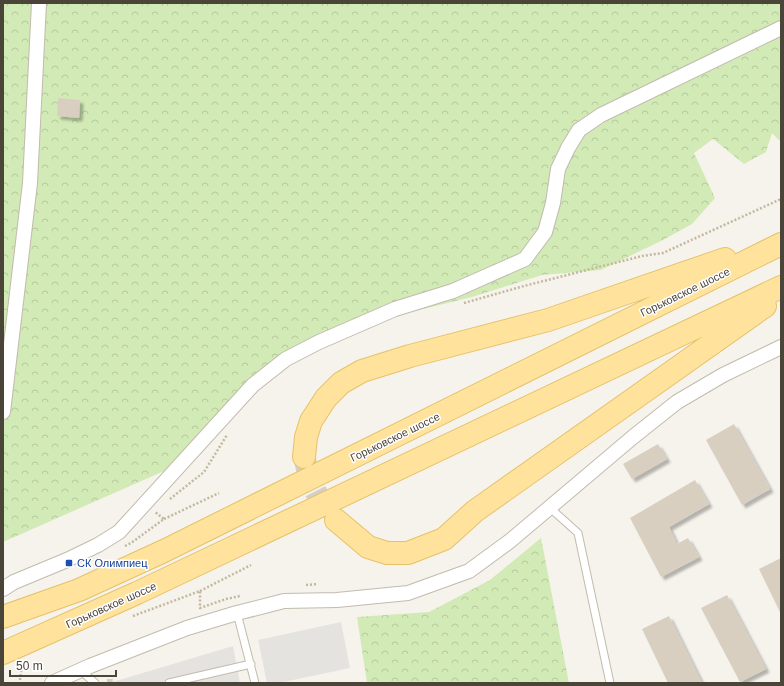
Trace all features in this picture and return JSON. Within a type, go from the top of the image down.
[{"type":"main road","points":[[304,456],[306,437],[311,421],[326,398],[341,383],[362,372],[410,356],[548,320],[781,240]]},
{"type":"main road","name":"Горьковское шоссе","points":[[3,617],[79,590],[164,551],[781,244]]},
{"type":"main road","name":"Горьковское шоссе","points":[[3,653],[137,593],[781,287]]},
{"type":"main road","points":[[336,520],[368,547],[387,554],[408,553],[444,539],[475,511],[781,294]]},
{"type":"street","points":[[3,412],[30,183],[39,3]]},
{"type":"street","points":[[3,589],[14,582],[92,548],[119,532],[253,385],[286,359],[318,342],[396,309],[453,291],[524,258],[546,232],[553,203],[558,169],[579,130],[601,115],[781,28]]},
{"type":"street","points":[[52,683],[80,670],[186,628],[237,613],[284,601],[337,600],[408,593],[469,571],[510,541],[633,437],[677,402],[723,375],[781,347]]},
{"type":"lane","points":[[550,508],[578,533],[610,683]]},
{"type":"lane","points":[[237,613],[255,683]]},
{"type":"lane","points":[[169,683],[250,664]]},
{"type":"lane","points":[[80,670],[95,683]]},
{"type":"path","points":[[164,519],[219,493]]},
{"type":"path","points":[[127,618],[200,591],[251,565]]},
{"type":"path","points":[[302,586],[318,584]]},
{"type":"path","points":[[200,591],[200,608],[226,599],[241,596]]},
{"type":"path","points":[[20,680],[22,664],[29,661]]},
{"type":"green space","points":[[3,3],[781,3],[781,142],[772,133],[766,152],[744,164],[713,139],[694,153],[715,198],[692,224],[601,270],[542,275],[472,297],[399,315],[304,356],[259,387],[189,460],[3,542]]},
{"type":"green space","points":[[541,538],[569,683],[367,683],[357,617],[429,612],[490,580]]},
{"type":"shaded area","points":[[341,622],[350,668],[279,683],[267,683],[258,640]]},
{"type":"shaded area","points":[[233,646],[240,683],[116,683],[116,681]]},
{"type":"building","points":[[58,98],[80,100],[79,118],[57,116]]},
{"type":"building","points":[[734,424],[770,489],[742,505],[706,440]]},
{"type":"building","points":[[658,444],[667,459],[632,479],[623,464]]},
{"type":"building","points":[[695,480],[709,504],[669,527],[677,544],[688,538],[699,557],[661,577],[630,518]]},
{"type":"building","points":[[781,558],[781,614],[759,569]]},
{"type":"building","points":[[727,595],[766,669],[740,682],[701,608]]},
{"type":"building","points":[[669,616],[702,683],[668,683],[642,629]]},
{"type":"building","points":[[107,679],[113,679],[112,683],[107,683]]},
{"type":"tunnel","points":[[305,460],[312,484],[324,505],[335,519]]},
{"type":"place","name":"СК Олимпиец","points":[[69,563]]}]
